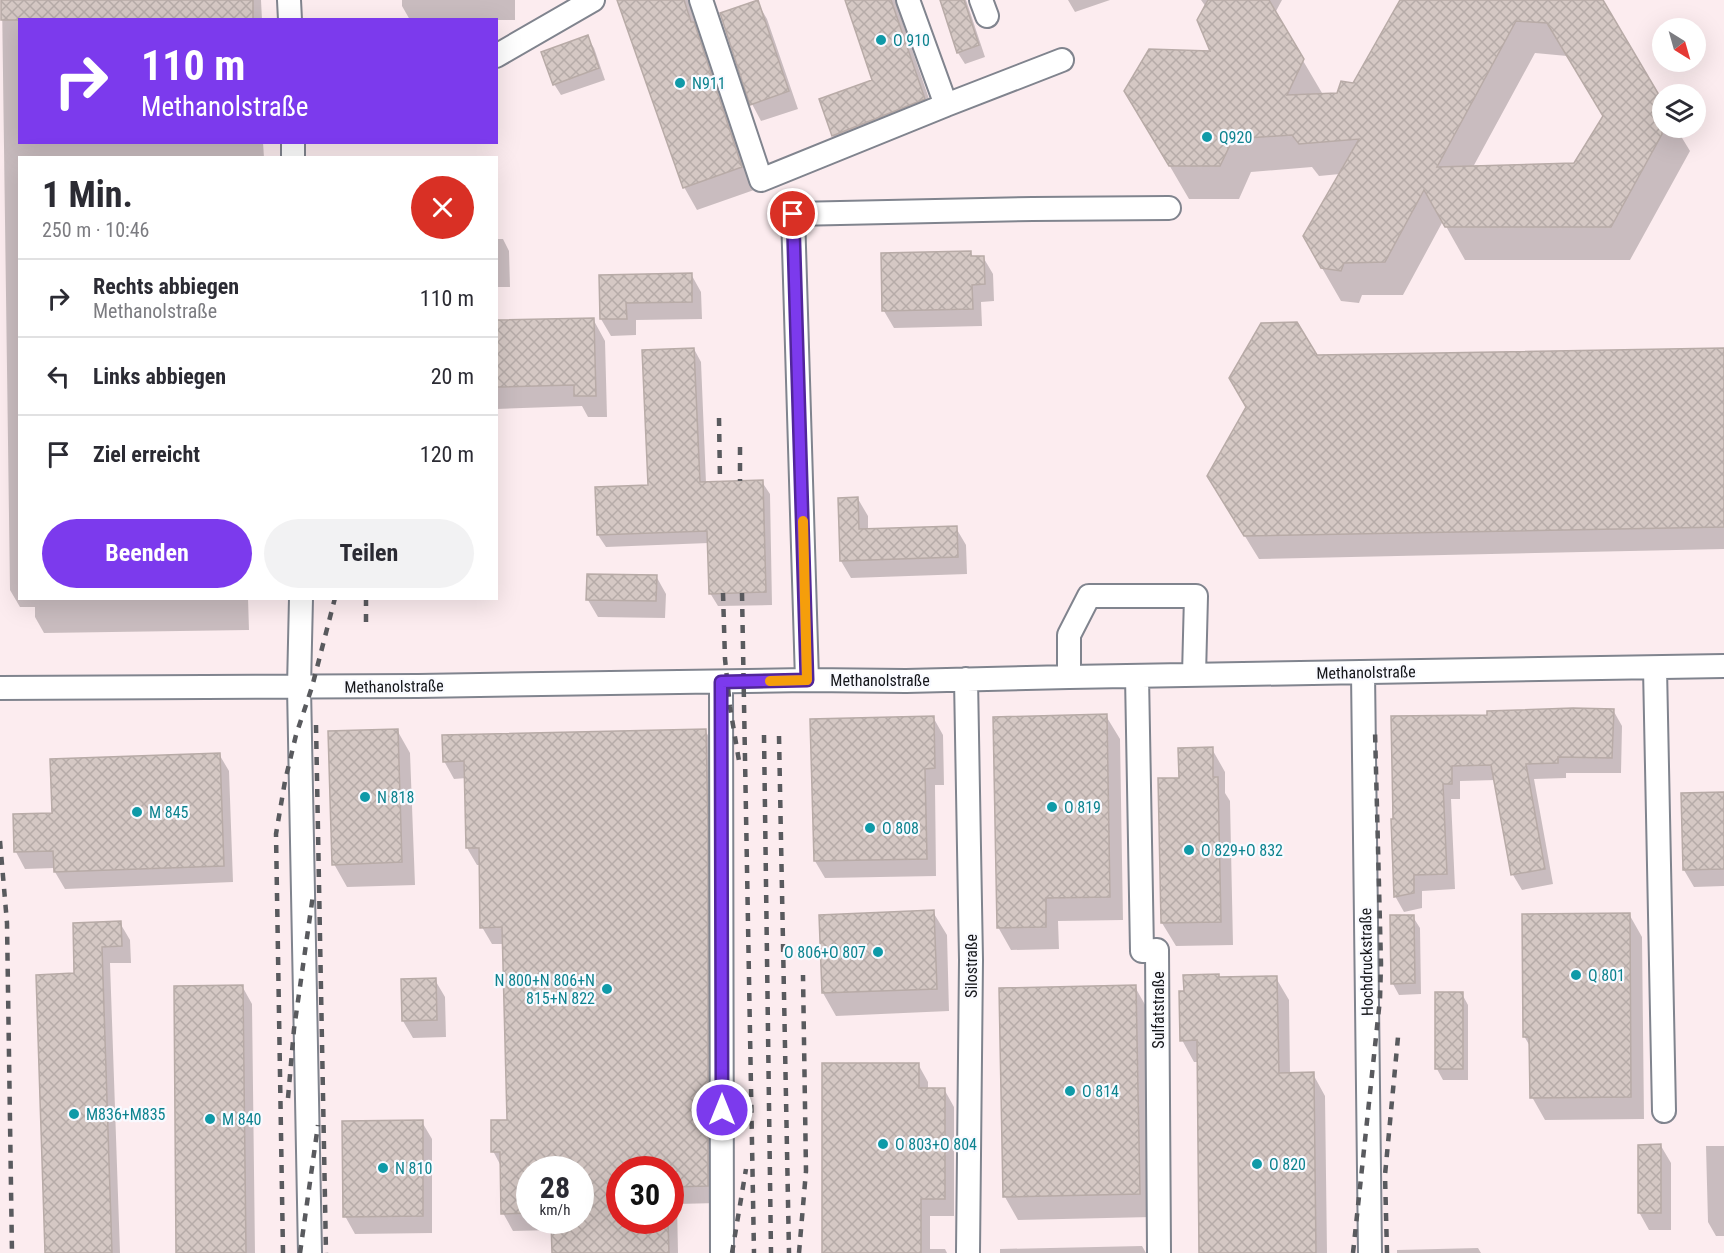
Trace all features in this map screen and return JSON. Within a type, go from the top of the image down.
[{"type":"street","points":[[290,0],[290,18]]},
{"type":"street","points":[[498,56],[593,0]]},
{"type":"street","points":[[700,0],[761,180],[1062,60]]},
{"type":"street","points":[[908,0],[946,105]]},
{"type":"street","points":[[807,680],[793,214],[1169,208]]},
{"type":"street","points":[[1069,677],[1069,635],[1089,596],[1196,596],[1194,675]]},
{"type":"street","points":[[301,600],[299,687],[310,1253]]},
{"type":"street","name":"Methanolstraße","points":[[0,688],[906,681],[1724,666]]},
{"type":"street","points":[[1654,668],[1664,1111]]},
{"type":"street","name":"Hochdruckstraße","points":[[1363,672],[1370,1253]]},
{"type":"street","name":"Sulfatstraße","points":[[1137,676],[1142,951],[1157,950],[1159,1253]]},
{"type":"street","name":"Silostraße","points":[[966,679],[971,960],[968,1253]]},
{"type":"street","points":[[721,682],[722,1253]]},
{"type":"shaded area","points":[[0,0],[1724,0],[1724,1253],[0,1253]]},
{"type":"building","points":[[1,0],[253,0],[253,18],[18,18],[18,20],[1,20]]},
{"type":"building","name":"N911","points":[[617,0],[684,0],[691,22],[694,22],[742,167],[683,188]]},
{"type":"building","points":[[758,0],[789,91],[750,105],[720,13]]},
{"type":"building","name":"O 910","points":[[845,0],[891,0],[925,99],[832,136],[819,99],[872,80]]},
{"type":"building","points":[[940,0],[964,0],[979,45],[957,53]]},
{"type":"building","name":"Q920","points":[[1208,0],[1269,0],[1304,59],[1287,95],[1337,93],[1341,81],[1353,83],[1400,0],[1603,0],[1653,84],[1652,138],[1660,138],[1611,227],[1445,227],[1424,190],[1385,262],[1344,263],[1341,271],[1321,268],[1303,236],[1359,139],[1299,144],[1292,135],[1233,139],[1220,166],[1169,166],[1124,91],[1149,49],[1210,51],[1197,20]],"holes":[[[1516,21],[1547,23],[1603,116],[1574,163],[1437,167]]]},
{"type":"building","points":[[588,35],[599,68],[553,85],[541,52]]},
{"type":"building","points":[[971,251],[971,256],[984,256],[985,284],[972,285],[973,309],[882,311],[881,253]]},
{"type":"building","points":[[692,273],[692,302],[626,303],[627,319],[600,319],[599,275]]},
{"type":"building","points":[[594,318],[596,396],[574,396],[574,385],[498,387],[498,320]]},
{"type":"building","points":[[1297,322],[1317,355],[1724,348],[1724,527],[1244,536],[1207,476],[1246,407],[1229,378],[1261,323]]},
{"type":"building","points":[[694,348],[700,482],[763,480],[766,592],[709,594],[707,531],[597,535],[595,487],[648,485],[642,350]]},
{"type":"building","points":[[858,497],[859,529],[957,526],[958,557],[840,561],[838,498]]},
{"type":"building","points":[[587,574],[657,575],[656,601],[586,600]]},
{"type":"building","points":[[1614,709],[1612,758],[1558,757],[1558,763],[1526,764],[1545,869],[1511,875],[1491,765],[1452,766],[1452,784],[1443,784],[1447,874],[1414,875],[1414,893],[1394,897],[1391,716],[1487,715],[1487,711]]},
{"type":"building","name":"O 819","points":[[1107,714],[1110,897],[1046,898],[1046,927],[997,928],[993,717]]},
{"type":"building","points":[[934,716],[935,768],[925,769],[927,859],[814,861],[810,719]]},
{"type":"building","name":"N 818","points":[[398,729],[402,862],[332,865],[328,731]]},
{"type":"building","name":"N 800+N 806+N 815+N 822","points":[[706,729],[708,1186],[684,1187],[684,1156],[606,1156],[606,1234],[668,1234],[669,1253],[552,1253],[551,1234],[594,1234],[594,1156],[516,1156],[516,1213],[501,1214],[500,1152],[491,1152],[491,1120],[507,1120],[502,927],[480,928],[479,848],[466,848],[464,761],[443,762],[442,735]]},
{"type":"building","name":"O 829+O 832","points":[[1213,747],[1213,777],[1218,777],[1221,922],[1161,923],[1158,778],[1179,778],[1178,748]]},
{"type":"building","name":"M 845","points":[[220,753],[224,866],[54,872],[53,851],[14,852],[13,814],[52,813],[50,759]]},
{"type":"building","points":[[1724,792],[1724,869],[1683,870],[1681,793]]},
{"type":"building","name":"O 806+O 807","points":[[934,910],[937,989],[822,993],[819,915]]},
{"type":"building","name":"Q 801","points":[[1630,913],[1631,1097],[1530,1098],[1529,1037],[1523,1037],[1522,914]]},
{"type":"building","points":[[1390,915],[1414,915],[1415,983],[1391,984]]},
{"type":"building","name":"M836+M835","points":[[121,921],[122,946],[102,947],[112,1253],[45,1253],[36,975],[74,973],[73,923]]},
{"type":"building","name":"O 820","points":[[1219,974],[1219,977],[1277,976],[1279,1073],[1314,1072],[1316,1253],[1199,1253],[1197,1040],[1180,1041],[1179,991],[1184,991],[1183,975]]},
{"type":"building","points":[[436,978],[437,1020],[402,1021],[401,979]]},
{"type":"building","name":"M 840","points":[[243,985],[246,1253],[176,1253],[174,986]]},
{"type":"building","name":"O 814","points":[[1136,985],[1140,1194],[1003,1197],[999,988]]},
{"type":"building","points":[[1435,992],[1463,992],[1463,1069],[1435,1069]]},
{"type":"building","name":"O 803+O 804","points":[[822,1063],[919,1063],[919,1088],[945,1088],[945,1199],[921,1199],[921,1253],[822,1253]]},
{"type":"building","name":"N 810","points":[[423,1120],[423,1216],[343,1217],[342,1121]]},
{"type":"building","points":[[1661,1144],[1661,1213],[1638,1213],[1638,1145]]},
{"type":"railway","points":[[719,418],[720,481]]},
{"type":"railway","points":[[740,447],[740,481]]},
{"type":"railway","points":[[723,593],[725,659],[739,761]]},
{"type":"railway","points":[[742,593],[754,1253]]},
{"type":"railway","points":[[283,1253],[276,834],[296,735],[312,687],[334,600]]},
{"type":"railway","points":[[366,600],[366,629]]},
{"type":"railway","points":[[316,725],[326,1253]]},
{"type":"railway","points":[[1353,1253],[1380,999],[1375,731]]},
{"type":"railway","points":[[764,735],[771,1253]]},
{"type":"railway","points":[[779,736],[789,1253]]},
{"type":"railway","points":[[0,841],[7,923],[12,1253]]},
{"type":"railway","points":[[288,1098],[294,1029],[313,895]]},
{"type":"railway","points":[[799,1253],[806,1171],[803,975]]},
{"type":"railway","points":[[1387,1253],[1385,1175],[1398,1037]]},
{"type":"railway","points":[[300,1253],[318,1125]]},
{"type":"railway","points":[[732,1253],[746,1169]]},
{"type":"slow traffic","points":[[770,681],[807,680],[803,521]]},
{"type":"place","name":"O 910","points":[[881,40]]},
{"type":"place","name":"N911","points":[[680,83]]},
{"type":"place","name":"Q920","points":[[1207,137]]},
{"type":"place","name":"N 818","points":[[365,797]]},
{"type":"place","name":"O 819","points":[[1052,807]]},
{"type":"place","name":"M 845","points":[[137,812]]},
{"type":"place","name":"O 808","points":[[870,828]]},
{"type":"place","name":"O 829+O 832","points":[[1189,850]]},
{"type":"place","name":"O 806+O 807","points":[[878,952]]},
{"type":"place","name":"Q 801","points":[[1576,975]]},
{"type":"place","name":"N 800+N 806+N 815+N 822","points":[[607,989]]},
{"type":"place","name":"O 814","points":[[1070,1091]]},
{"type":"place","name":"M836+M835","points":[[74,1114]]},
{"type":"place","name":"M 840","points":[[210,1119]]},
{"type":"place","name":"O 803+O 804","points":[[883,1144]]},
{"type":"place","name":"O 820","points":[[1257,1164]]},
{"type":"place","name":"N 810","points":[[383,1168]]},
{"type":"route","points":[[722,1110],[721,682],[807,680],[793,214]]}]
